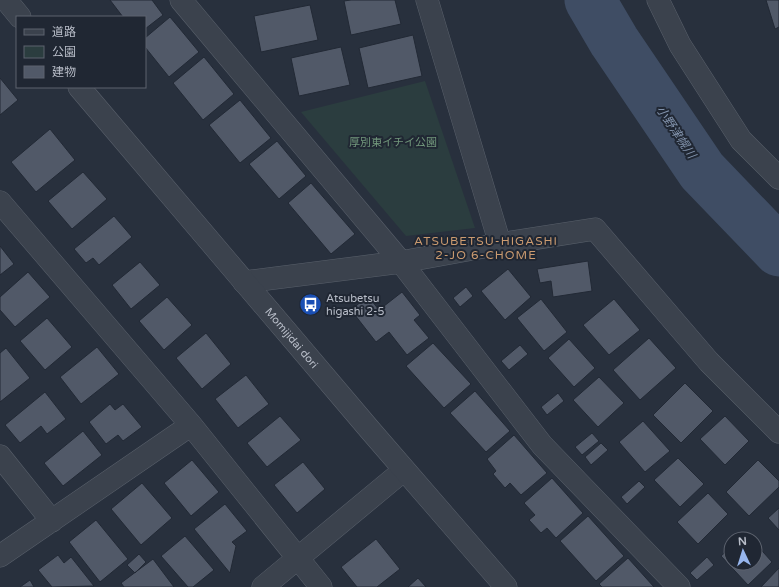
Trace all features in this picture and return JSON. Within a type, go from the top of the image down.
[{"type":"street","points":[[6,0],[19,16]]},
{"type":"street","points":[[181,0],[401,262],[542,445],[679,587]]},
{"type":"street","points":[[427,0],[500,244]]},
{"type":"street","points":[[658,0],[680,45],[741,140],[779,178]]},
{"type":"street","name":"Momijidai dori","points":[[80,88],[404,470],[506,587]]},
{"type":"street","points":[[0,202],[191,425],[321,587]]},
{"type":"street","points":[[244,282],[401,262],[595,229],[709,362],[779,432]]},
{"type":"street","points":[[0,556],[191,425]]},
{"type":"street","points":[[0,456],[52,521]]},
{"type":"street","points":[[263,587],[404,470]]},
{"type":"green space","name":"厚別東イチイ公園","points":[[425,81],[475,228],[406,236],[301,112]]},
{"type":"building","points":[[110,0],[152,0],[163,15],[146,28],[146,16],[122,16]]},
{"type":"building","points":[[395,0],[401,24],[351,35],[344,1]]},
{"type":"building","points":[[766,0],[779,0],[779,27],[775,29]]},
{"type":"building","points":[[310,5],[318,40],[261,52],[254,16]]},
{"type":"building","points":[[170,17],[199,52],[169,77],[146,48],[146,37]]},
{"type":"building","points":[[413,35],[422,76],[368,88],[359,48]]},
{"type":"building","points":[[341,47],[350,85],[299,96],[291,58]]},
{"type":"building","points":[[204,57],[234,94],[203,120],[173,83]]},
{"type":"building","points":[[0,78],[18,100],[0,115]]},
{"type":"building","points":[[240,100],[271,138],[240,163],[209,125]]},
{"type":"building","points":[[50,129],[75,160],[36,192],[11,162]]},
{"type":"building","points":[[277,141],[306,176],[279,199],[249,164]]},
{"type":"building","points":[[83,172],[107,199],[72,229],[48,201]]},
{"type":"building","points":[[311,183],[355,234],[331,254],[288,203]]},
{"type":"building","points":[[114,216],[132,237],[99,265],[93,258],[86,263],[74,249]]},
{"type":"building","points":[[0,246],[14,264],[0,275]]},
{"type":"building","points":[[588,261],[592,291],[553,297],[551,281],[540,283],[537,269]]},
{"type":"building","points":[[140,262],[160,285],[131,309],[112,285]]},
{"type":"building","points":[[508,269],[531,297],[505,320],[481,291]]},
{"type":"building","points":[[28,272],[50,297],[15,327],[0,310],[0,297]]},
{"type":"building","points":[[466,287],[473,296],[460,307],[453,298]]},
{"type":"building","points":[[402,292],[420,315],[414,320],[429,338],[407,355],[389,332],[376,342],[351,310],[368,296],[379,310]]},
{"type":"building","points":[[167,297],[192,325],[164,350],[139,321]]},
{"type":"building","points":[[541,299],[567,332],[544,351],[517,318]]},
{"type":"building","points":[[614,299],[640,330],[609,355],[583,325]]},
{"type":"building","points":[[47,318],[72,347],[45,370],[20,341]]},
{"type":"building","points":[[206,333],[231,364],[202,389],[176,358]]},
{"type":"building","points":[[649,338],[676,368],[640,400],[613,370]]},
{"type":"building","points":[[569,339],[595,368],[574,387],[548,358]]},
{"type":"building","points":[[433,343],[471,384],[444,408],[406,366]]},
{"type":"building","points":[[520,345],[528,354],[509,370],[501,361]]},
{"type":"building","points":[[97,347],[119,374],[81,404],[60,377]]},
{"type":"building","points":[[6,348],[30,378],[0,402],[0,353]]},
{"type":"building","points":[[246,375],[269,404],[238,428],[215,399]]},
{"type":"building","points":[[599,377],[624,403],[598,427],[573,400]]},
{"type":"building","points":[[685,383],[713,411],[681,443],[653,415]]},
{"type":"building","points":[[475,391],[510,431],[486,452],[450,413]]},
{"type":"building","points":[[45,392],[66,419],[47,434],[41,426],[20,443],[5,425]]},
{"type":"building","points":[[558,393],[564,401],[547,415],[541,407]]},
{"type":"building","points":[[110,404],[115,410],[123,404],[142,427],[123,441],[118,435],[106,444],[89,422]]},
{"type":"building","points":[[280,416],[301,440],[267,467],[247,443]]},
{"type":"building","points":[[725,416],[749,441],[725,465],[700,439]]},
{"type":"building","points":[[643,421],[670,451],[645,472],[619,442]]},
{"type":"building","points":[[83,431],[102,455],[63,486],[44,463]]},
{"type":"building","points":[[592,433],[599,441],[582,455],[575,447]]},
{"type":"building","points":[[514,435],[547,473],[521,495],[510,483],[505,488],[493,474],[496,471],[487,459]]},
{"type":"building","points":[[601,443],[608,450],[591,465],[585,457]]},
{"type":"building","points":[[678,458],[704,484],[680,507],[654,480]]},
{"type":"building","points":[[192,460],[219,492],[191,516],[164,483]]},
{"type":"building","points":[[758,460],[779,481],[779,487],[749,516],[726,492]]},
{"type":"building","points":[[303,462],[325,489],[297,513],[274,485]]},
{"type":"building","points":[[552,478],[583,513],[556,538],[547,528],[541,533],[529,520],[535,515],[524,503]]},
{"type":"building","points":[[639,481],[645,487],[627,504],[621,497]]},
{"type":"building","points":[[142,483],[172,518],[141,545],[111,509]]},
{"type":"building","points":[[708,493],[728,514],[698,544],[677,522]]},
{"type":"building","points":[[225,504],[247,531],[232,542],[236,546],[230,573],[194,529]]},
{"type":"building","points":[[779,508],[779,530],[768,518]]},
{"type":"building","points":[[588,516],[624,556],[596,581],[560,541]]},
{"type":"building","points":[[96,520],[128,559],[100,582],[69,542]]},
{"type":"building","points":[[185,536],[214,570],[193,587],[188,587],[161,556]]},
{"type":"building","points":[[376,539],[400,569],[377,587],[357,587],[341,567]]},
{"type":"building","points":[[763,552],[772,562],[763,571]]},
{"type":"building","points":[[139,554],[146,562],[135,573],[127,565]]},
{"type":"building","points":[[58,555],[64,563],[71,557],[94,586],[52,587],[38,570]]},
{"type":"building","points":[[707,557],[714,565],[697,580],[690,573]]},
{"type":"building","points":[[628,558],[654,587],[602,587],[599,584]]},
{"type":"building","points":[[153,559],[174,587],[124,587],[121,583]]},
{"type":"building","points":[[779,568],[779,587],[761,587]]},
{"type":"building","points":[[735,571],[763,571],[748,585]]},
{"type":"building","points":[[418,578],[426,587],[408,587]]},
{"type":"building","points":[[30,580],[34,587],[20,587]]},
{"type":"waterway","name":"小野津幌川","points":[[590,0],[614,41],[702,171],[779,251]]},
{"type":"place","name":"Atsubetsu higashi 2-5","points":[[311,304]]},
{"type":"district","name":"ATSUBETSU-HIGASHI 2-JO 6-CHOME","points":[[486,248]]}]
